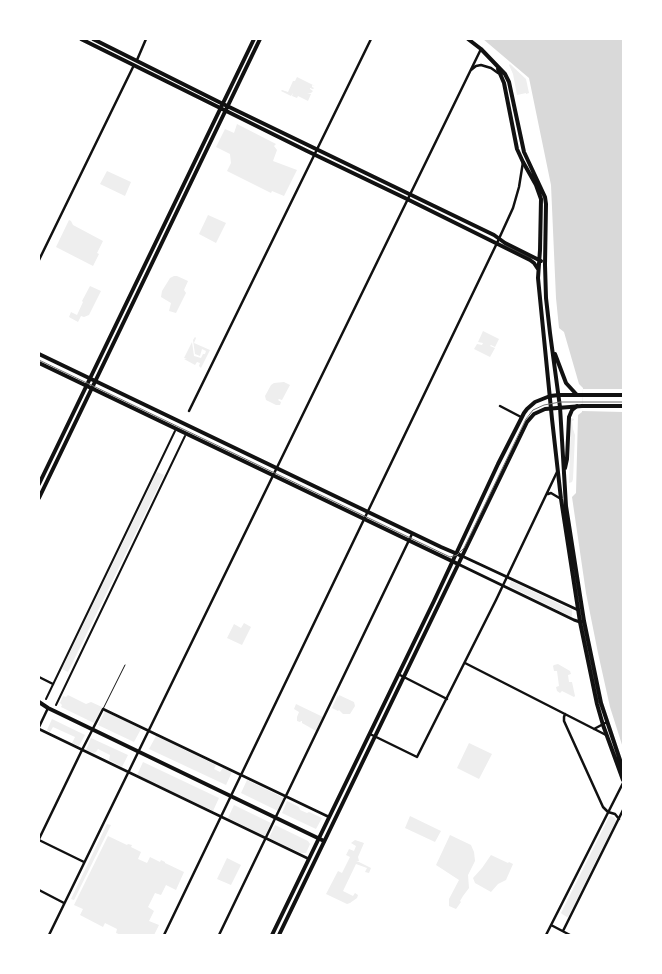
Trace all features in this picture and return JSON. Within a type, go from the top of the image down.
[{"type":"main road","points":[[81,39],[136,62]]},
{"type":"main road","points":[[93,39],[314,155],[498,241],[530,260],[538,269]]},
{"type":"main road","points":[[39,498],[224,107],[254,39]]},
{"type":"main road","points":[[39,484],[224,107],[260,39]]},
{"type":"main road","points":[[468,39],[481,49],[505,74],[509,82],[523,145],[542,189],[546,204],[546,298],[559,395],[566,506],[583,613],[582,621]]},
{"type":"main road","points":[[498,67],[502,77],[517,149],[536,185],[541,199],[539,291],[561,499],[578,610],[607,735],[623,781]]},
{"type":"main road","points":[[224,107],[410,193],[494,235],[498,241],[545,264]]},
{"type":"main road","points":[[552,348],[566,382],[580,395]]},
{"type":"main road","points":[[39,354],[412,534],[462,556]]},
{"type":"main road","points":[[39,363],[458,564]]},
{"type":"main road","points":[[272,935],[521,417],[530,405],[550,396],[623,395]]},
{"type":"main road","points":[[564,472],[567,459],[569,417],[572,410],[580,406]]},
{"type":"main road","points":[[279,935],[527,422],[540,410],[551,408],[623,406]]},
{"type":"main road","points":[[540,410],[546,412],[552,419]]},
{"type":"main road","points":[[39,702],[138,752],[324,841]]},
{"type":"main road","points":[[39,707],[48,708]]},
{"type":"main road","points":[[605,723],[623,769]]},
{"type":"street","points":[[39,260],[146,39]]},
{"type":"street","points":[[189,411],[371,39]]},
{"type":"street","points":[[48,935],[481,49]]},
{"type":"street","points":[[470,71],[476,66],[486,65],[502,77]]},
{"type":"street","points":[[164,935],[498,241],[515,202],[523,162],[528,160]]},
{"type":"street","points":[[500,406],[521,417]]},
{"type":"street","points":[[46,699],[175,432]]},
{"type":"street","points":[[56,705],[185,436]]},
{"type":"street","points":[[370,734],[417,757],[503,586],[558,470]]},
{"type":"street","points":[[547,495],[551,493],[561,499]]},
{"type":"street","points":[[219,935],[412,534]]},
{"type":"street","points":[[462,556],[583,613]]},
{"type":"street","points":[[458,564],[582,621]]},
{"type":"street","points":[[464,663],[607,735]]},
{"type":"street","points":[[398,674],[447,699]]},
{"type":"street","points":[[39,677],[53,684]]},
{"type":"street","points":[[48,708],[39,728],[309,859]]},
{"type":"street","points":[[84,862],[39,840],[103,709],[329,817]]},
{"type":"street","points":[[566,714],[564,721],[603,807],[608,812],[615,814],[619,819]]},
{"type":"street","points":[[594,729],[605,723]]},
{"type":"street","points":[[546,935],[623,781]]},
{"type":"street","points":[[562,931],[623,810]]},
{"type":"street","points":[[39,890],[64,903]]},
{"type":"street","points":[[551,925],[570,935]]},
{"type":"lane","points":[[103,709],[125,664]]},
{"type":"shaded area","points":[[483,39],[623,39],[623,748],[610,707],[598,653],[586,593],[572,497],[576,493],[578,415],[582,412],[583,388],[579,384],[564,332],[559,328],[551,185],[529,78]]},
{"type":"shaded area","points":[[510,64],[526,79],[529,93],[517,95]]},
{"type":"shaded area","points":[[297,77],[315,86],[312,85],[314,88],[310,89],[313,91],[307,93],[311,94],[308,101],[298,96],[297,98],[292,96],[293,93],[291,96],[281,91],[288,92]]},
{"type":"shaded area","points":[[237,124],[276,144],[274,146],[277,150],[273,161],[297,170],[284,196],[272,191],[271,193],[227,171],[231,163],[230,154],[216,147],[225,129],[234,133]]},
{"type":"shaded area","points":[[107,171],[131,182],[125,196],[100,184]]},
{"type":"shaded area","points":[[208,215],[226,223],[216,243],[199,234]]},
{"type":"shaded area","points":[[69,220],[73,225],[103,241],[93,266],[56,247]]},
{"type":"shaded area","points":[[174,276],[188,281],[184,290],[186,293],[176,313],[169,311],[171,303],[161,297],[162,291],[170,278]]},
{"type":"shaded area","points":[[90,286],[101,291],[89,315],[81,316],[78,322],[69,317],[71,312],[77,315]]},
{"type":"shaded area","points":[[483,331],[499,339],[495,347],[490,346],[495,348],[490,357],[474,349],[477,344],[482,345],[483,343],[478,342]]},
{"type":"shaded area","points":[[195,337],[194,343],[210,350],[201,368],[199,366],[200,363],[197,362],[195,365],[184,359],[187,358],[184,358],[192,342],[194,356],[201,358],[205,354],[206,351],[202,349],[200,356],[195,354],[193,340]]},
{"type":"shaded area","points":[[284,382],[290,385],[282,400],[278,400],[281,402],[280,405],[266,400],[265,396],[271,385]]},
{"type":"shaded area","points":[[571,418],[574,419],[572,421],[575,435],[573,479],[569,483]]},
{"type":"shaded area","points":[[157,472],[164,475],[68,672],[62,669]]},
{"type":"shaded area","points":[[511,581],[572,610],[572,617],[509,586]]},
{"type":"shaded area","points":[[244,623],[251,627],[242,645],[227,638],[234,624],[241,628]]},
{"type":"shaded area","points":[[558,664],[570,671],[571,674],[568,675],[569,682],[572,682],[574,697],[562,691],[560,693],[557,691],[556,687],[559,686],[557,671],[554,671],[553,666]]},
{"type":"shaded area","points":[[68,695],[86,704],[91,702],[102,707],[94,723],[61,707],[60,703],[63,696],[66,697]]},
{"type":"shaded area","points":[[338,695],[339,698],[339,695],[354,702],[355,706],[350,714],[343,714],[339,710],[332,708]]},
{"type":"shaded area","points":[[296,704],[323,717],[316,731],[302,723],[302,721],[297,721],[299,712],[294,709]]},
{"type":"shaded area","points":[[105,711],[141,729],[134,742],[98,725]]},
{"type":"shaded area","points":[[52,719],[85,735],[79,746],[72,743],[75,737],[53,727],[50,732],[47,730]]},
{"type":"shaded area","points":[[156,736],[216,765],[214,769],[220,772],[223,768],[232,772],[226,785],[149,749]]},
{"type":"shaded area","points":[[91,738],[128,755],[122,767],[109,760],[110,755],[98,749],[94,753],[86,750]]},
{"type":"shaded area","points":[[469,743],[492,754],[479,779],[457,768]]},
{"type":"shaded area","points":[[143,762],[219,798],[213,811],[137,775]]},
{"type":"shaded area","points":[[247,780],[284,798],[278,811],[241,793]]},
{"type":"shaded area","points":[[287,801],[299,807],[300,810],[322,818],[316,829],[282,813]]},
{"type":"shaded area","points":[[234,805],[271,823],[265,836],[228,818]]},
{"type":"shaded area","points":[[410,816],[441,831],[435,842],[405,828]]},
{"type":"shaded area","points":[[611,816],[616,821],[567,917],[561,913]]},
{"type":"shaded area","points":[[107,824],[111,825],[74,900],[71,899]]},
{"type":"shaded area","points":[[275,825],[308,841],[310,844],[306,853],[301,853],[269,838]]},
{"type":"shaded area","points":[[450,835],[471,845],[475,861],[468,875],[469,888],[456,909],[449,906],[449,899],[459,880],[436,865]]},
{"type":"shaded area","points":[[108,836],[127,845],[132,845],[131,847],[141,852],[138,859],[147,863],[150,857],[160,862],[161,860],[184,872],[176,890],[166,885],[161,895],[155,893],[148,907],[154,911],[149,921],[159,925],[154,935],[121,935],[116,933],[117,929],[105,923],[103,927],[80,915],[83,909],[74,905]]},
{"type":"shaded area","points":[[355,840],[364,843],[358,857],[359,861],[356,862],[371,868],[369,873],[365,872],[367,868],[356,864],[343,891],[353,896],[355,893],[358,895],[357,898],[347,904],[326,894],[338,871],[342,873],[350,857],[346,855],[349,849],[354,851],[356,846],[351,843]]},
{"type":"shaded area","points":[[491,855],[513,864],[506,880],[498,884],[491,892],[475,883],[473,878]]},
{"type":"shaded area","points":[[227,858],[241,865],[231,885],[217,879]]},
{"type":"pier","points":[[583,389],[623,389],[623,412],[582,411]]},
{"type":"tram line","points":[[39,360],[450,557],[457,555],[464,548],[526,419],[533,410],[544,405],[560,402],[623,402]]}]
